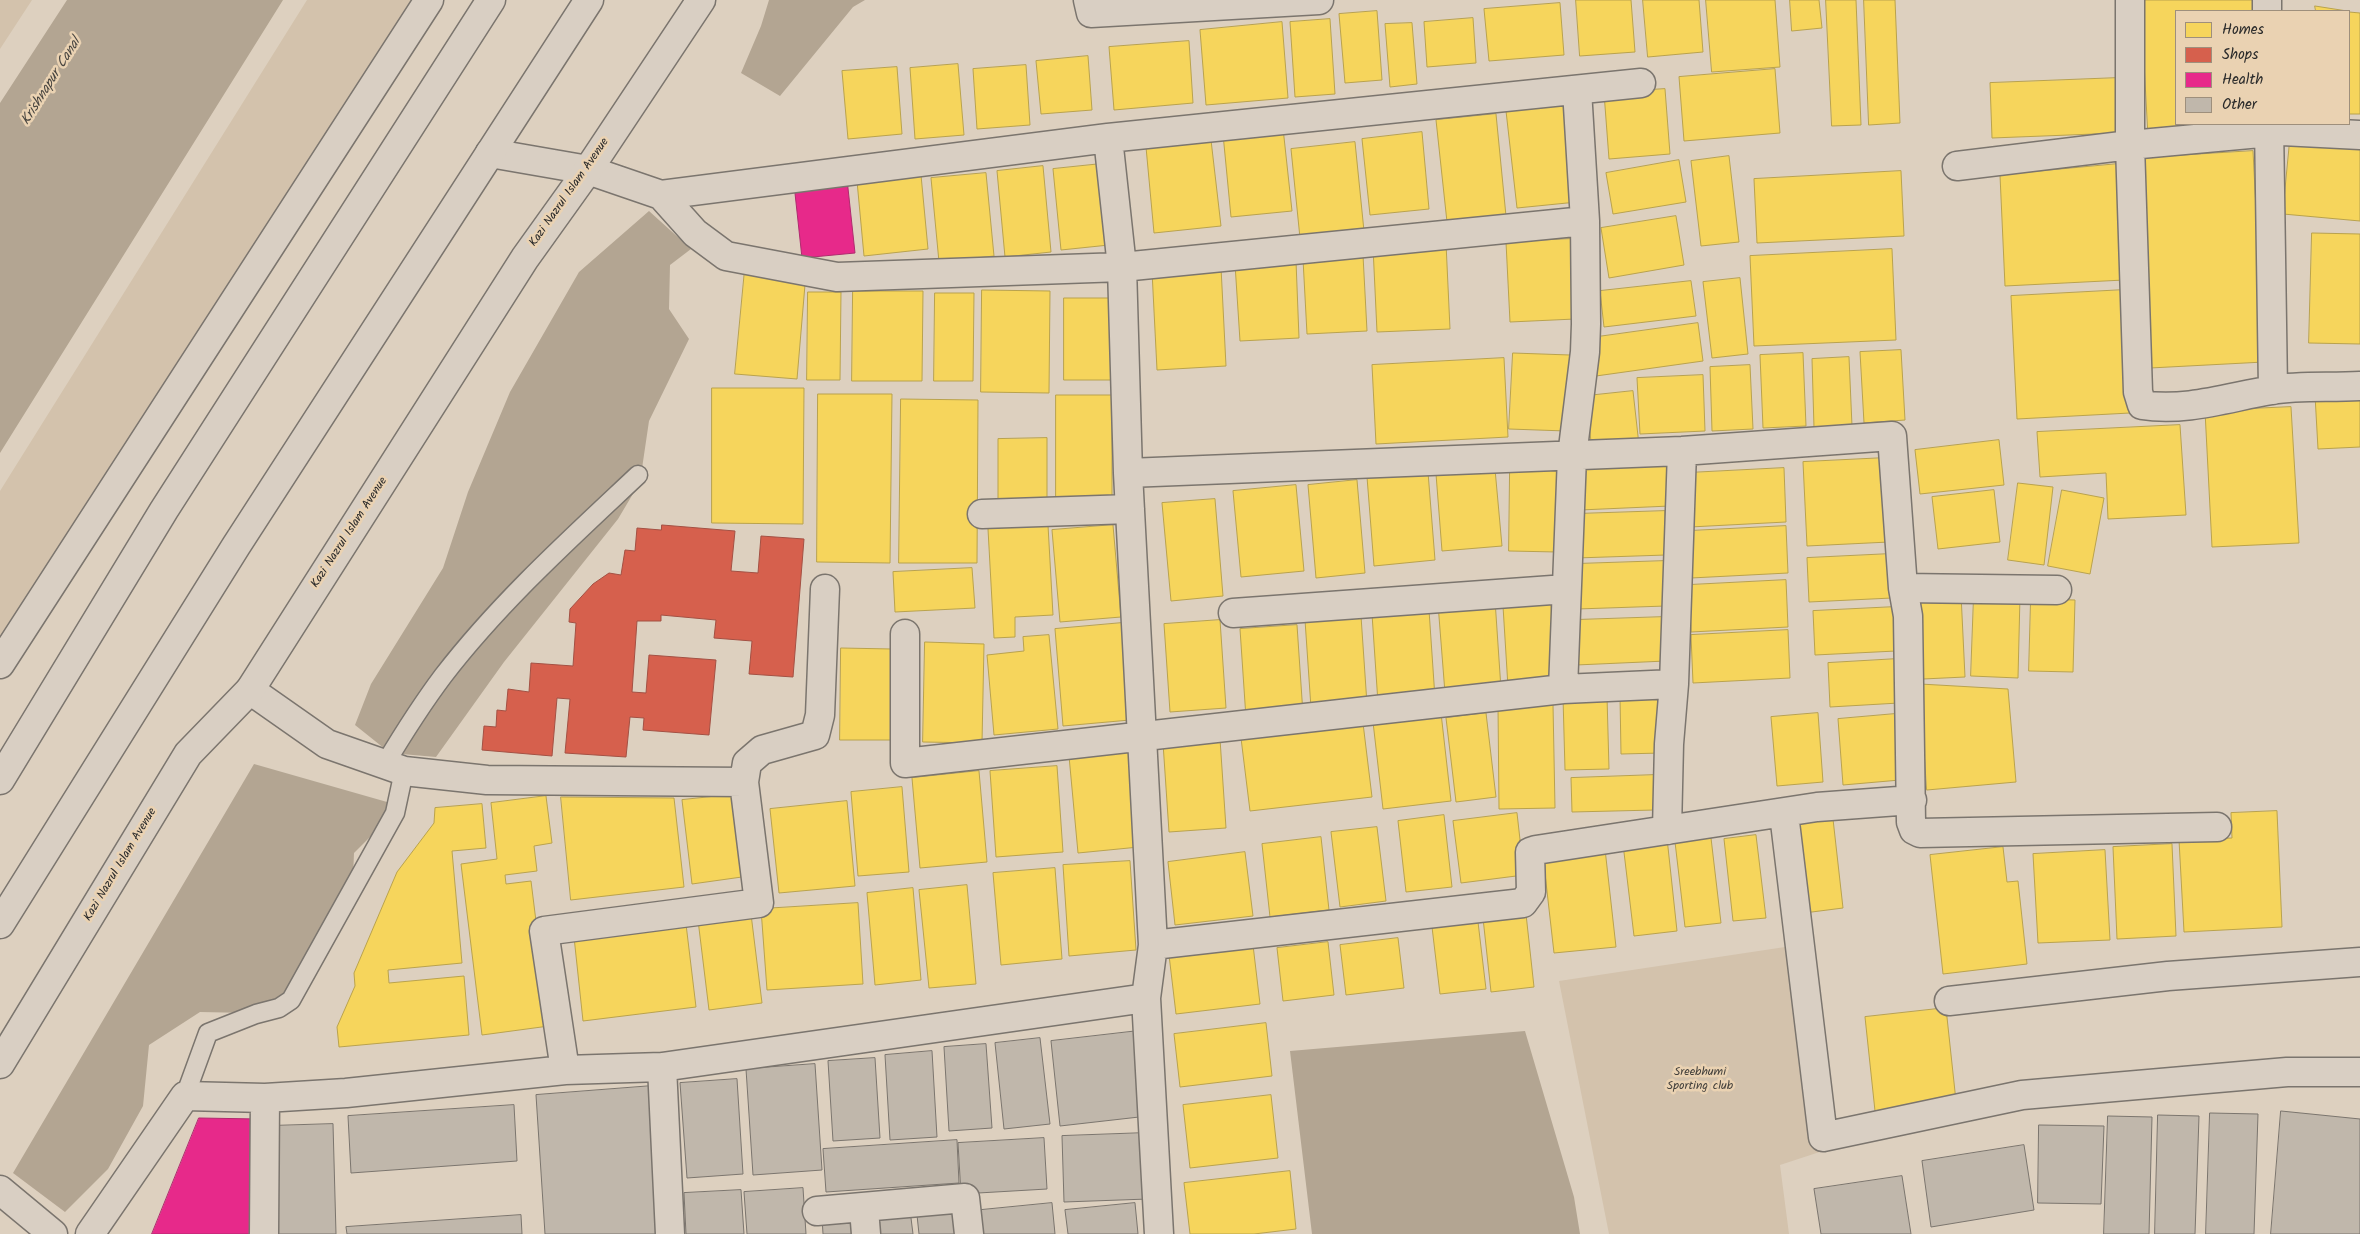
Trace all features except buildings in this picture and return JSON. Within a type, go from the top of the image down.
[{"type":"street","points":[[0,664],[429,0]]},
{"type":"street","points":[[0,780],[164,510],[491,0]]},
{"type":"street","points":[[0,924],[231,554],[589,0]]},
{"type":"street","name":"Kazi Nazrul Islam Avenue","points":[[0,1064],[188,754],[250,690],[520,267],[588,170],[701,0]]},
{"type":"street","points":[[1088,0],[1091,13],[1319,0]]},
{"type":"street","points":[[2130,0],[2130,145],[2138,392],[2142,405],[2157,407],[2212,403],[2273,390],[2360,386]]},
{"type":"street","points":[[490,153],[588,170],[661,195],[1108,138],[1641,83]]},
{"type":"street","points":[[1563,689],[1572,456],[1585,352],[1585,221],[1576,90]]},
{"type":"street","points":[[2269,128],[2273,390]]},
{"type":"street","points":[[1957,166],[2269,128],[2282,131],[2360,135]]},
{"type":"street","points":[[1108,138],[1122,267],[1128,473],[1153,945],[1146,998],[1159,1234]]},
{"type":"street","points":[[661,195],[695,233],[726,256],[837,277],[1122,267],[1585,221]]},
{"type":"street","points":[[1128,473],[1682,451],[1892,436],[1903,588],[1908,616],[1911,822],[1914,830],[1920,833],[2217,827]]},
{"type":"street","points":[[1667,830],[1682,451]]},
{"type":"street","points":[[982,514],[1130,509]]},
{"type":"street","points":[[1903,588],[2057,590]]},
{"type":"street","points":[[565,1070],[544,931],[759,903],[744,782],[747,763],[762,750],[815,735],[820,715],[825,589]]},
{"type":"street","points":[[1233,613],[1566,589]]},
{"type":"street","points":[[904,634],[905,763],[1563,689],[1674,684]]},
{"type":"street","points":[[250,690],[327,744],[394,768],[487,780],[744,782]]},
{"type":"street","points":[[1153,945],[1523,903],[1531,892],[1530,852],[1784,814],[1817,807],[1912,800]]},
{"type":"street","points":[[1784,814],[1823,1138],[2022,1095],[2287,1072],[2360,1072]]},
{"type":"street","points":[[1949,1001],[2168,976],[2360,962]]},
{"type":"street","points":[[90,1234],[185,1096],[265,1098],[346,1093],[565,1070],[662,1067],[1146,998]]},
{"type":"street","points":[[662,1067],[670,1234]]},
{"type":"street","points":[[264,1234],[265,1098]]},
{"type":"street","points":[[0,1190],[53,1234]]},
{"type":"street","points":[[817,1212],[865,1221],[965,1198],[969,1234]]},
{"type":"lane","points":[[185,1096],[208,1033],[256,1014],[279,1008],[291,1000],[395,813],[394,768],[444,675],[540,568],[638,474]]},
{"type":"green space","points":[[0,0],[32,0],[0,49]]},
{"type":"green space","points":[[307,0],[438,0],[0,674],[0,491]]},
{"type":"green space","name":"Sreebhumi Sporting club","points":[[1805,944],[1841,1145],[1780,1165],[1789,1234],[1609,1234],[1559,981]]},
{"type":"water","name":"Krishnapur Canal","points":[[67,0],[283,0],[0,453],[0,103]]},
{"type":"water","points":[[769,0],[865,0],[853,7],[780,96],[741,73],[761,26]]},
{"type":"water","points":[[649,211],[691,249],[670,265],[669,309],[689,339],[649,421],[640,482],[618,519],[504,662],[436,757],[390,753],[355,725],[371,684],[443,568],[468,492],[510,392],[579,272]]},
{"type":"water","points":[[254,764],[401,806],[354,853],[353,877],[326,919],[319,953],[286,1007],[249,1013],[200,1012],[149,1045],[143,1106],[108,1169],[65,1212],[13,1173]]},
{"type":"water","points":[[1525,1031],[1574,1197],[1580,1234],[1312,1234],[1290,1051]]}]
